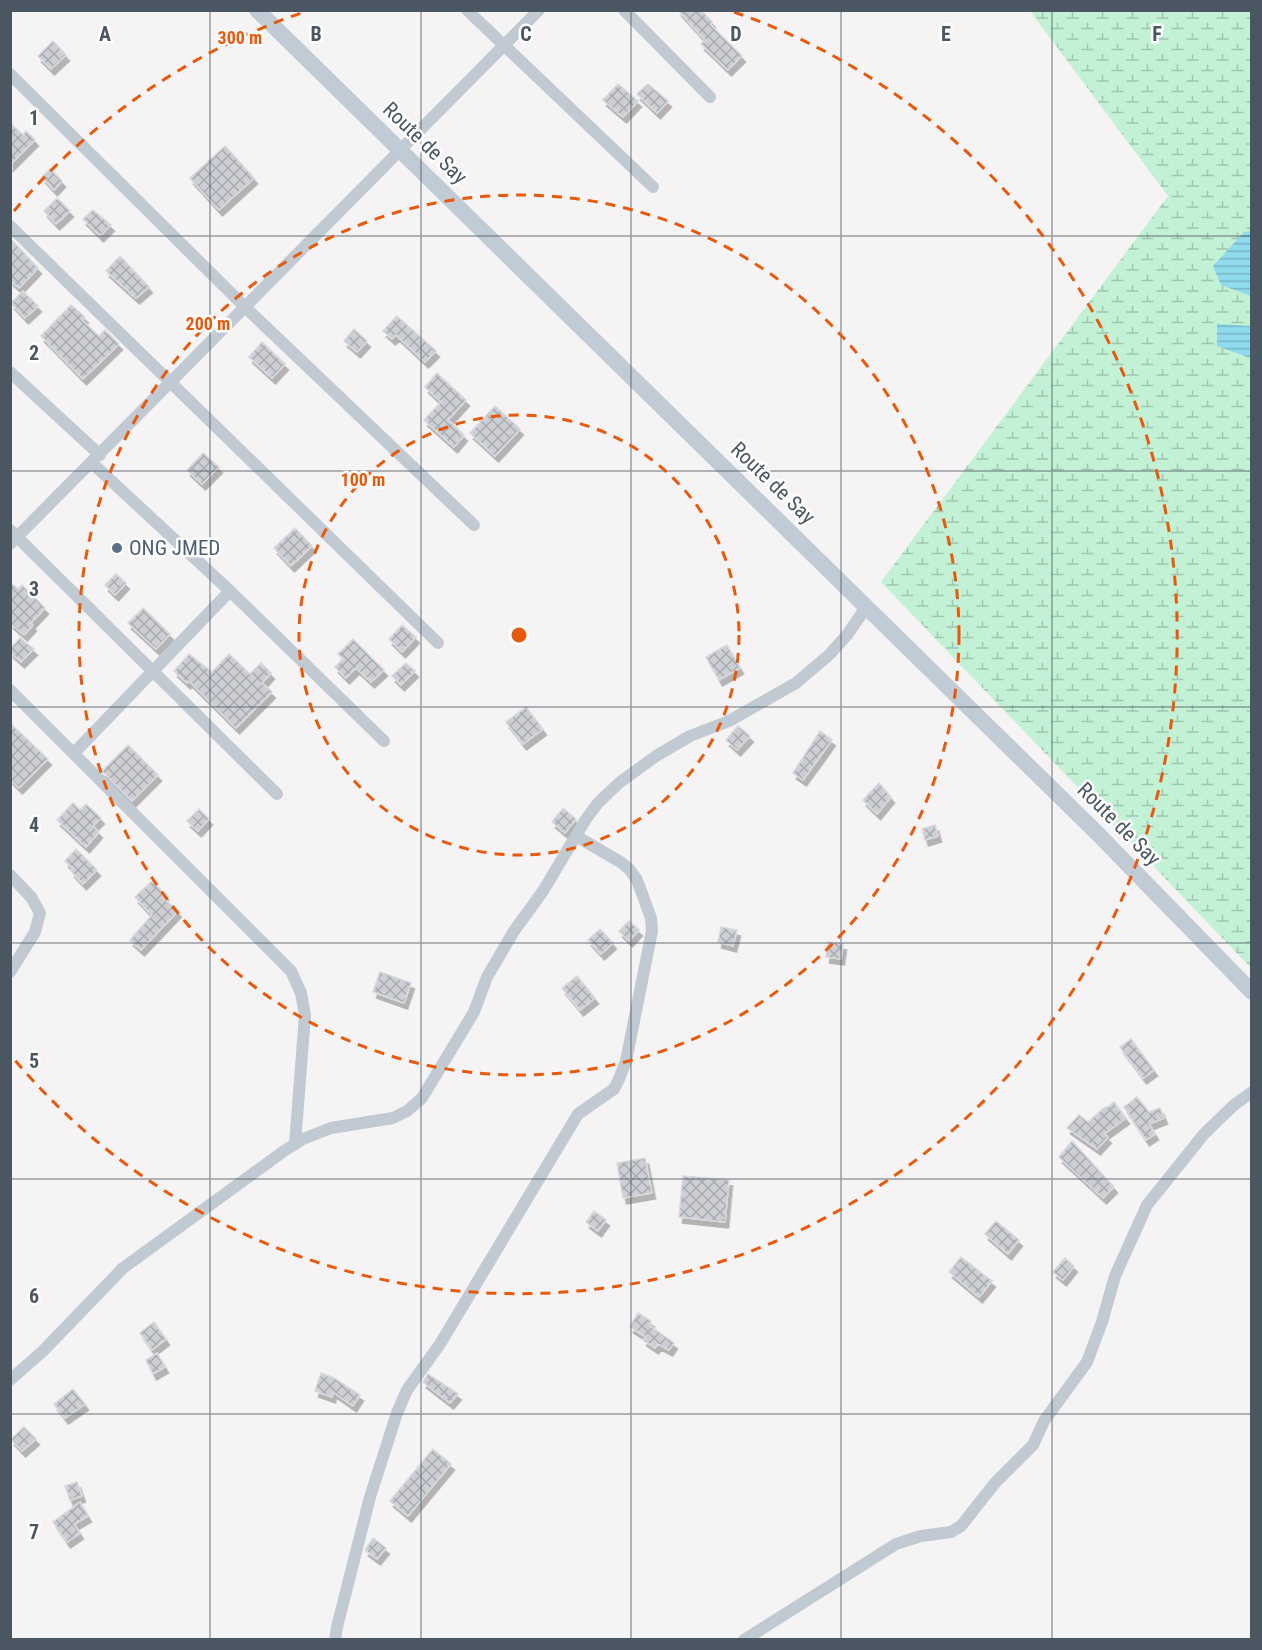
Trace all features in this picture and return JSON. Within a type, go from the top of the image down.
[{"type":"main road","name":"Route de Say","points":[[257,10],[1098,834],[1251,993]]},
{"type":"street","points":[[467,10],[653,187]]},
{"type":"street","points":[[277,794],[13,537],[172,383],[539,10]]},
{"type":"street","points":[[624,10],[710,97]]},
{"type":"street","points":[[10,74],[246,308],[474,525]]},
{"type":"street","points":[[10,226],[438,643]]},
{"type":"street","points":[[10,372],[384,741]]},
{"type":"street","points":[[74,753],[230,591]]},
{"type":"street","points":[[10,1380],[43,1351],[123,1268],[295,1144],[331,1128],[393,1118],[407,1111],[422,1098],[474,1012],[487,977],[513,931],[543,891],[598,802],[619,783],[656,756],[690,736],[729,721],[796,683],[829,655],[847,635],[867,606]]},
{"type":"street","points":[[10,690],[291,971],[302,993],[305,1015],[295,1144]]},
{"type":"street","points":[[335,1640],[370,1497],[397,1413],[407,1390],[440,1344],[579,1114],[614,1089],[626,1060],[652,931],[651,918],[637,880],[630,870],[576,836]]},
{"type":"street","points":[[10,875],[31,897],[40,913],[35,932],[10,972]]},
{"type":"street","points":[[744,1640],[896,1544],[921,1536],[951,1532],[961,1526],[995,1483],[1033,1445],[1044,1421],[1087,1362],[1102,1322],[1115,1276],[1155,1192],[1212,1126],[1251,1092]]},
{"type":"green space","points":[[1030,11],[1251,11],[1251,968],[881,582],[1168,196]]},
{"type":"water","points":[[1252,231],[1251,296],[1221,285],[1213,266],[1244,232]]},
{"type":"water","points":[[1217,324],[1251,326],[1251,360],[1217,346]]},
{"type":"building","points":[[678,10],[701,10],[712,22],[710,24],[742,56],[728,70],[701,44],[705,40]]},
{"type":"building","points":[[53,41],[66,55],[51,69],[38,56]]},
{"type":"building","points":[[618,84],[638,101],[623,117],[603,100]]},
{"type":"building","points":[[648,84],[668,101],[657,113],[637,94]]},
{"type":"building","points":[[10,123],[23,135],[26,131],[35,140],[10,165]]},
{"type":"building","points":[[225,146],[254,178],[219,210],[190,178]]},
{"type":"building","points":[[50,169],[62,181],[54,190],[42,177]]},
{"type":"building","points":[[57,198],[70,211],[56,224],[44,211]]},
{"type":"building","points":[[93,210],[111,225],[100,236],[83,219]]},
{"type":"building","points":[[10,238],[38,268],[19,288],[10,280]]},
{"type":"building","points":[[120,256],[149,287],[136,298],[106,271]]},
{"type":"building","points":[[23,291],[38,306],[25,318],[11,303]]},
{"type":"building","points":[[71,305],[85,317],[82,320],[99,336],[105,330],[119,344],[83,379],[41,336]]},
{"type":"building","points":[[397,316],[436,351],[425,362],[396,335],[392,339],[383,331]]},
{"type":"building","points":[[354,329],[367,341],[357,352],[344,341]]},
{"type":"building","points":[[262,342],[285,364],[272,378],[249,357]]},
{"type":"building","points":[[437,373],[466,400],[448,420],[464,435],[454,447],[424,420],[441,402],[425,387]]},
{"type":"building","points":[[495,406],[520,429],[495,456],[470,433]]},
{"type":"building","points":[[203,453],[219,467],[202,484],[187,470]]},
{"type":"building","points":[[295,528],[312,546],[291,566],[274,548]]},
{"type":"building","points":[[116,574],[126,583],[115,595],[105,585]]},
{"type":"building","points":[[10,583],[19,589],[22,585],[45,608],[31,623],[33,625],[24,635],[10,623]]},
{"type":"building","points":[[143,608],[170,634],[156,649],[128,623]]},
{"type":"building","points":[[402,625],[416,637],[402,652],[389,639]]},
{"type":"building","points":[[20,638],[34,649],[21,662],[10,652]]},
{"type":"building","points":[[353,639],[384,670],[371,682],[356,668],[346,678],[335,667],[343,659],[338,654]]},
{"type":"building","points":[[727,645],[740,668],[719,680],[706,657]]},
{"type":"building","points":[[189,654],[212,672],[229,654],[250,674],[261,663],[271,673],[262,683],[272,692],[236,728],[189,681],[187,683],[174,671]]},
{"type":"building","points":[[406,663],[415,671],[401,685],[392,676]]},
{"type":"building","points":[[526,707],[543,729],[523,744],[506,722]]},
{"type":"building","points":[[10,723],[48,759],[19,788],[10,779]]},
{"type":"building","points":[[738,726],[750,736],[737,750],[726,740]]},
{"type":"building","points":[[820,731],[832,740],[803,780],[793,773]]},
{"type":"building","points":[[128,745],[158,775],[132,801],[102,771]]},
{"type":"building","points":[[879,783],[891,797],[877,814],[863,800]]},
{"type":"building","points":[[73,803],[80,810],[86,804],[101,818],[93,826],[99,832],[86,847],[57,820]]},
{"type":"building","points":[[563,808],[576,819],[565,833],[552,822]]},
{"type":"building","points":[[199,809],[209,819],[198,831],[187,821]]},
{"type":"building","points":[[935,825],[938,836],[925,840],[922,829]]},
{"type":"building","points":[[76,849],[97,870],[83,884],[65,861]]},
{"type":"building","points":[[152,881],[165,894],[162,897],[178,911],[141,950],[130,940],[152,915],[135,897]]},
{"type":"building","points":[[629,921],[639,930],[629,941],[619,931]]},
{"type":"building","points":[[721,927],[737,930],[733,946],[718,942]]},
{"type":"building","points":[[600,929],[613,943],[601,954],[588,940]]},
{"type":"building","points":[[828,942],[843,944],[841,959],[826,957]]},
{"type":"building","points":[[380,972],[411,983],[404,1003],[373,992]]},
{"type":"building","points":[[577,976],[595,998],[580,1010],[562,988]]},
{"type":"building","points":[[1131,1039],[1154,1070],[1143,1078],[1120,1047]]},
{"type":"building","points":[[1137,1097],[1149,1112],[1160,1108],[1164,1118],[1149,1124],[1155,1134],[1146,1140],[1124,1107]]},
{"type":"building","points":[[1114,1102],[1126,1118],[1104,1134],[1108,1137],[1097,1149],[1067,1128],[1079,1115],[1088,1122]]},
{"type":"building","points":[[1072,1141],[1114,1187],[1103,1198],[1059,1157]]},
{"type":"building","points":[[645,1158],[652,1193],[623,1198],[617,1163]]},
{"type":"building","points":[[683,1176],[729,1180],[725,1222],[679,1217]]},
{"type":"building","points":[[594,1211],[606,1220],[598,1231],[586,1222]]},
{"type":"building","points":[[996,1221],[1019,1240],[1008,1254],[985,1234]]},
{"type":"building","points":[[961,1257],[992,1281],[979,1297],[949,1272]]},
{"type":"building","points":[[1065,1258],[1074,1266],[1063,1280],[1053,1272]]},
{"type":"building","points":[[638,1313],[651,1321],[649,1325],[674,1343],[669,1350],[658,1344],[655,1348],[643,1340],[646,1337],[630,1327]]},
{"type":"building","points":[[154,1322],[166,1339],[152,1350],[140,1333]]},
{"type":"building","points":[[157,1353],[165,1367],[153,1374],[146,1360]]},
{"type":"building","points":[[321,1373],[334,1378],[360,1395],[353,1406],[333,1392],[332,1397],[315,1391]]},
{"type":"building","points":[[428,1374],[458,1394],[450,1403],[423,1382]]},
{"type":"building","points":[[73,1389],[85,1404],[65,1418],[54,1404]]},
{"type":"building","points":[[24,1427],[36,1439],[22,1451],[11,1439]]},
{"type":"building","points":[[433,1449],[451,1464],[408,1516],[390,1501]]},
{"type":"building","points":[[77,1482],[82,1496],[70,1500],[65,1486]]},
{"type":"building","points":[[80,1502],[88,1516],[74,1524],[80,1533],[67,1542],[53,1522]]},
{"type":"building","points":[[373,1538],[386,1548],[377,1559],[365,1550]]},
{"type":"place","name":"ONG JMED","points":[[117,548]]}]
